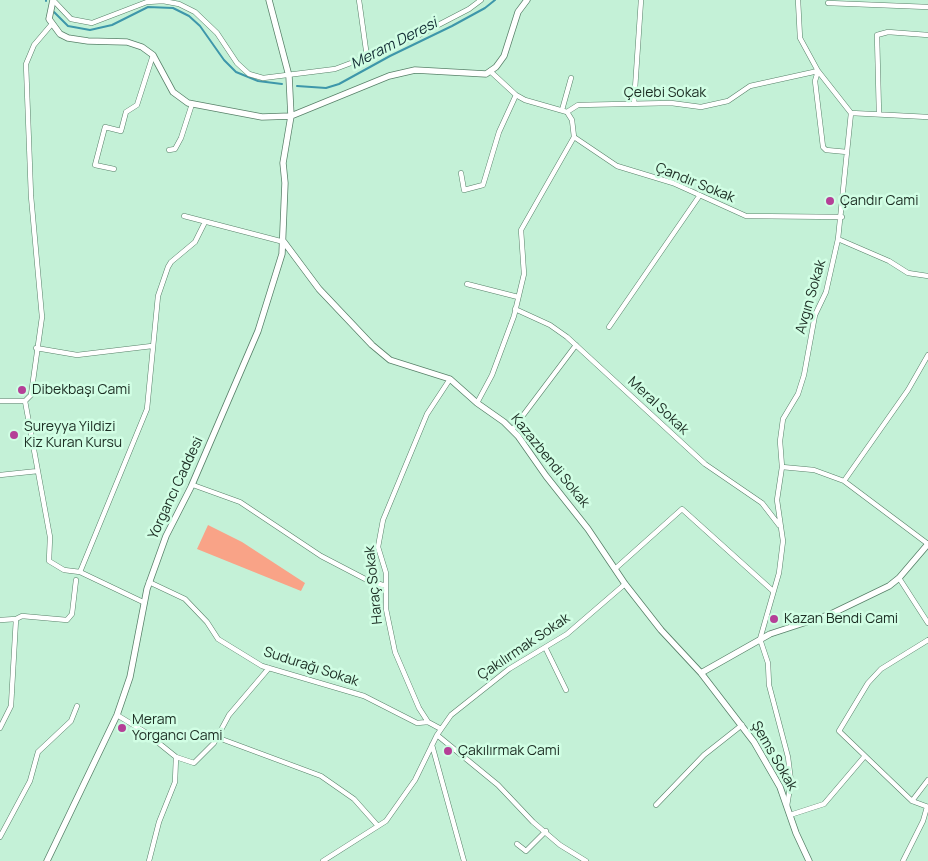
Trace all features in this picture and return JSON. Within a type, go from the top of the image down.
[{"type":"street","points":[[54,1],[71,19],[92,23],[147,2],[163,0],[178,4],[195,12],[217,33],[237,63],[249,74],[263,78],[335,69],[427,31],[482,0]]},
{"type":"street","name":"Yorgancı Caddesi","points":[[47,861],[117,715],[130,677],[143,602],[149,582],[166,536],[192,485],[258,331],[284,242],[285,183],[283,163],[291,116],[289,76],[269,0]]},
{"type":"street","points":[[359,0],[367,57]]},
{"type":"street","points":[[54,1],[49,19],[51,25],[68,38],[88,41],[127,42],[142,47],[153,55],[173,92],[192,104],[262,116],[291,116],[389,76],[415,70],[478,74],[490,71],[504,56],[518,12],[527,0]]},
{"type":"street","points":[[634,104],[641,0]]},
{"type":"street","points":[[798,0],[800,38],[818,71],[851,112],[928,117]]},
{"type":"street","points":[[828,3],[928,7]]},
{"type":"street","points":[[0,401],[25,400],[31,395],[36,348],[42,317],[31,196],[26,64],[34,45],[51,25]]},
{"type":"street","points":[[879,114],[877,35],[888,32],[928,36]]},
{"type":"street","points":[[114,169],[95,165],[105,127],[121,131],[126,112],[137,105],[153,55]]},
{"type":"street","points":[[477,403],[492,375],[515,309],[524,274],[521,230],[574,137],[572,120],[567,112],[526,100],[516,94],[490,71]]},
{"type":"street","points":[[818,71],[815,81],[823,147],[847,152]]},
{"type":"street","name":"Çelebi Sokak","points":[[567,112],[578,105],[671,103],[701,107],[728,101],[750,86],[818,71]]},
{"type":"street","points":[[562,110],[571,78]]},
{"type":"street","points":[[461,173],[464,190],[484,185],[499,132],[516,94]]},
{"type":"street","points":[[169,150],[175,149],[181,138],[192,104]]},
{"type":"street","name":"Avgın Sokak","points":[[760,639],[779,573],[783,541],[777,500],[782,467],[780,441],[783,419],[798,394],[804,375],[815,315],[826,292],[838,239],[842,217],[851,112]]},
{"type":"street","name":"Çandır Sokak","points":[[574,137],[617,166],[674,183],[746,216],[842,217]]},
{"type":"street","points":[[609,328],[700,195]]},
{"type":"street","points":[[184,216],[284,242]]},
{"type":"street","points":[[80,572],[147,409],[154,353],[152,346],[158,296],[168,267],[171,262],[195,242],[205,222]]},
{"type":"street","points":[[838,239],[889,261],[908,273],[928,276]]},
{"type":"street","name":"Kazazbendi Sokak","points":[[284,242],[319,289],[372,345],[390,360],[450,379],[512,430],[588,529],[625,584],[661,630],[701,673]]},
{"type":"street","points":[[467,284],[518,297]]},
{"type":"street","name":"Meral Sokak","points":[[515,309],[550,325],[576,345],[705,464],[762,503],[780,526]]},
{"type":"street","points":[[512,430],[576,345]]},
{"type":"street","points":[[36,348],[77,355],[152,346]]},
{"type":"street","points":[[844,481],[908,390],[928,355]]},
{"type":"street","name":"Haraç Sokak","points":[[428,722],[419,708],[395,652],[386,609],[386,573],[378,547],[383,520],[427,414],[450,379]]},
{"type":"street","points":[[25,400],[50,537],[49,562],[64,570],[80,572],[143,602]]},
{"type":"street","points":[[701,673],[760,639],[831,614],[888,586],[899,578],[928,544],[844,481],[814,470],[782,467]]},
{"type":"street","points":[[0,475],[38,471]]},
{"type":"street","points":[[192,485],[240,502],[321,556],[369,581],[386,586]]},
{"type":"street","points":[[616,568],[682,509],[773,590]]},
{"type":"street","points":[[899,578],[928,623]]},
{"type":"street","points":[[0,620],[16,619],[22,616],[67,620],[72,614],[76,580]]},
{"type":"street","name":"Sudurağı Sokak","points":[[149,582],[185,598],[207,622],[218,640],[269,668],[364,696],[417,723],[428,722]]},
{"type":"street","name":"Çakılırmak Sokak","points":[[323,861],[386,821],[397,808],[440,729],[451,715],[478,691],[509,669],[546,649],[567,634],[625,584]]},
{"type":"street","points":[[0,728],[11,706],[16,619]]},
{"type":"street","points":[[760,639],[768,664],[769,686],[792,781],[787,806]]},
{"type":"street","points":[[903,861],[928,807],[912,801],[839,731],[868,683],[881,669],[928,640]]},
{"type":"street","points":[[546,649],[566,690]]},
{"type":"street","points":[[117,715],[146,732],[176,757],[194,763],[214,743],[230,715],[269,668]]},
{"type":"street","name":"Şems Sokak","points":[[701,673],[742,725],[763,757],[787,806],[796,833],[809,861]]},
{"type":"street","points":[[0,837],[30,781],[38,752],[71,721],[77,706]]},
{"type":"street","points":[[428,722],[440,729]]},
{"type":"street","points":[[656,805],[704,754],[742,725]]},
{"type":"street","points":[[437,735],[498,785],[533,822],[546,831],[560,845],[586,861]]},
{"type":"street","points":[[216,737],[321,776],[354,799],[378,826]]},
{"type":"street","points":[[432,744],[464,861]]},
{"type":"street","points":[[150,861],[158,822],[175,782],[176,757]]},
{"type":"street","points":[[790,815],[824,804],[864,757]]},
{"type":"street","points":[[912,801],[928,780]]},
{"type":"street","points":[[517,844],[526,851],[546,831]]},
{"type":"street","points":[[332,855],[336,861]]},
{"type":"shaded area","points":[[208,525],[242,542],[305,583],[301,591],[197,549]]},
{"type":"waterway","name":"Meram Deresi","points":[[297,86],[326,88],[339,84],[390,56],[452,26],[485,8],[495,0]]},
{"type":"waterway","name":"Meram Deresi","points":[[54,12],[68,26],[90,30],[112,25],[148,7],[173,8],[189,16],[200,26],[224,60],[236,72],[258,81],[282,84]]},
{"type":"place","name":"Çandır Cami","points":[[830,201]]},
{"type":"place","name":"Dibekbaşı Cami","points":[[22,390]]},
{"type":"place","name":"Sureyya Yildizi Kiz Kuran Kursu","points":[[14,435]]},
{"type":"place","name":"Kazan Bendi Cami","points":[[774,619]]},
{"type":"place","name":"Meram Yorgancı Cami","points":[[122,728]]},
{"type":"place","name":"Çakılırmak Cami","points":[[448,751]]}]
